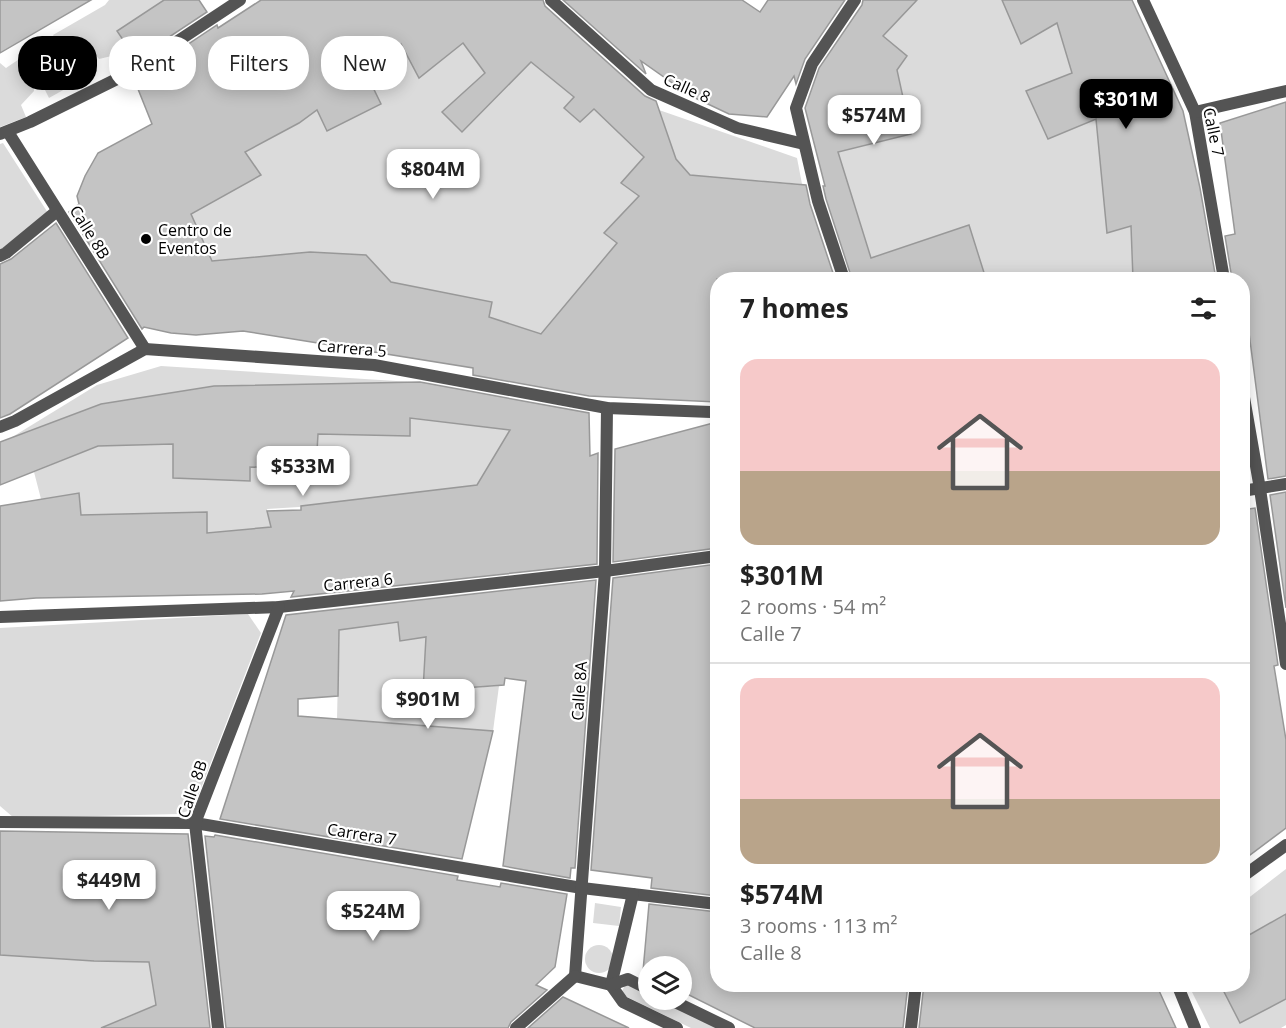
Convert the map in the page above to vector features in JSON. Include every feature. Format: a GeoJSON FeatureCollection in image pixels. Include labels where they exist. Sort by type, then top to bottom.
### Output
{"type":"FeatureCollection","features":[{"type":"Feature","properties":{"kind":"street"},"geometry":{"type":"LineString","coordinates":[[4,133],[131,72],[240,0]]}},
{"type":"Feature","properties":{"kind":"street","name":"Calle 8"},"geometry":{"type":"LineString","coordinates":[[551,0],[651,90],[737,128],[804,144]]}},
{"type":"Feature","properties":{"kind":"street"},"geometry":{"type":"LineString","coordinates":[[842,272],[818,201],[796,108],[812,64],[855,0]]}},
{"type":"Feature","properties":{"kind":"street","name":"Calle 7"},"geometry":{"type":"LineString","coordinates":[[1143,0],[1195,112],[1223,272]]}},
{"type":"Feature","properties":{"kind":"street"},"geometry":{"type":"LineString","coordinates":[[1195,112],[1286,90]]}},
{"type":"Feature","properties":{"kind":"street","name":"Calle 8B"},"geometry":{"type":"LineString","coordinates":[[4,133],[145,349]]}},
{"type":"Feature","properties":{"kind":"street"},"geometry":{"type":"LineString","coordinates":[[0,256],[57,211]]}},
{"type":"Feature","properties":{"kind":"street"},"geometry":{"type":"LineString","coordinates":[[0,427],[15,421],[145,349]]}},
{"type":"Feature","properties":{"kind":"street","name":"Carrera 5"},"geometry":{"type":"LineString","coordinates":[[145,349],[374,365],[607,408],[710,412]]}},
{"type":"Feature","properties":{"kind":"street","name":"Calle 8A"},"geometry":{"type":"LineString","coordinates":[[575,976],[604,571],[607,408]]}},
{"type":"Feature","properties":{"kind":"street"},"geometry":{"type":"LineString","coordinates":[[1250,432],[1286,664]]}},
{"type":"Feature","properties":{"kind":"street"},"geometry":{"type":"LineString","coordinates":[[1250,490],[1286,484]]}},
{"type":"Feature","properties":{"kind":"street","name":"Carrera 6"},"geometry":{"type":"LineString","coordinates":[[0,617],[279,607],[710,557]]}},
{"type":"Feature","properties":{"kind":"street","name":"Calle 8B"},"geometry":{"type":"LineString","coordinates":[[218,1028],[195,823],[279,607]]}},
{"type":"Feature","properties":{"kind":"street","name":"Carrera 7"},"geometry":{"type":"LineString","coordinates":[[0,822],[195,823],[582,888],[710,903]]}},
{"type":"Feature","properties":{"kind":"street"},"geometry":{"type":"LineString","coordinates":[[1250,871],[1286,845]]}},
{"type":"Feature","properties":{"kind":"street"},"geometry":{"type":"LineString","coordinates":[[633,894],[611,985],[622,1002],[677,1028]]}},
{"type":"Feature","properties":{"kind":"street"},"geometry":{"type":"LineString","coordinates":[[516,1028],[575,976],[611,985],[628,979],[638,984]]}},
{"type":"Feature","properties":{"kind":"street"},"geometry":{"type":"LineString","coordinates":[[911,1028],[915,992]]}},
{"type":"Feature","properties":{"kind":"street"},"geometry":{"type":"LineString","coordinates":[[1180,992],[1195,1028]]}},
{"type":"Feature","properties":{"kind":"street"},"geometry":{"type":"LineString","coordinates":[[692,1010],[729,1028]]}},
{"type":"Feature","properties":{"kind":"shaded area"},"geometry":{"type":"Polygon","coordinates":[[[109,0],[164,0],[117,31],[120,36],[109,36],[109,57],[99,59],[97,57],[97,36],[53,35],[105,5],[109,0]]]}},
{"type":"Feature","properties":{"kind":"shaded area"},"geometry":{"type":"Polygon","coordinates":[[[917,0],[1002,0],[1021,44],[1057,23],[1072,73],[1026,91],[1048,139],[1096,119],[1131,226],[1133,272],[984,272],[969,225],[871,258],[838,152],[911,134],[897,70],[907,56],[883,36],[917,0]]]}},
{"type":"Feature","properties":{"kind":"shaded area"},"geometry":{"type":"Polygon","coordinates":[[[463,43],[485,73],[443,112],[461,131],[531,62],[574,97],[564,108],[580,121],[594,109],[644,157],[621,183],[639,196],[604,233],[617,243],[541,334],[489,317],[491,302],[391,282],[366,255],[310,252],[212,261],[191,214],[260,175],[245,152],[294,126],[317,110],[327,130],[381,104],[374,90],[407,90],[407,55],[419,78],[463,43]]]}},
{"type":"Feature","properties":{"kind":"shaded area"},"geometry":{"type":"Polygon","coordinates":[[[18,60],[18,90],[34,91],[21,105],[26,117],[0,127],[0,63],[6,68],[18,60]]]}},
{"type":"Feature","properties":{"kind":"shaded area"},"geometry":{"type":"Polygon","coordinates":[[[45,90],[63,90],[49,98],[45,90]]]}},
{"type":"Feature","properties":{"kind":"shaded area"},"geometry":{"type":"Polygon","coordinates":[[[659,110],[797,158],[802,184],[690,175],[676,159],[659,110]]]}},
{"type":"Feature","properties":{"kind":"shaded area"},"geometry":{"type":"Polygon","coordinates":[[[3,143],[48,213],[0,250],[0,144],[3,143]]]}},
{"type":"Feature","properties":{"kind":"shaded area"},"geometry":{"type":"Polygon","coordinates":[[[161,366],[412,382],[214,386],[101,404],[9,439],[97,385],[161,366]]]}},
{"type":"Feature","properties":{"kind":"shaded area"},"geometry":{"type":"Polygon","coordinates":[[[410,418],[510,430],[477,485],[267,509],[271,527],[207,533],[207,512],[81,515],[79,493],[41,499],[34,472],[98,446],[173,444],[173,478],[250,481],[250,467],[316,469],[318,434],[410,418]]]}},
{"type":"Feature","properties":{"kind":"shaded area"},"geometry":{"type":"Polygon","coordinates":[[[248,614],[261,633],[193,809],[179,814],[14,818],[0,806],[0,628],[248,614]]]}},
{"type":"Feature","properties":{"kind":"shaded area"},"geometry":{"type":"Polygon","coordinates":[[[398,622],[401,641],[426,637],[423,691],[499,686],[493,731],[337,719],[339,630],[398,622]]]}},
{"type":"Feature","properties":{"kind":"shaded area"},"geometry":{"type":"Polygon","coordinates":[[[1286,869],[1286,914],[1250,934],[1250,897],[1286,869]]]}},
{"type":"Feature","properties":{"kind":"shaded area"},"geometry":{"type":"Polygon","coordinates":[[[595,903],[621,907],[619,926],[593,923],[595,903]]]}},
{"type":"Feature","properties":{"kind":"shaded area"},"geometry":{"type":"Polygon","coordinates":[[[599,945],[609,949],[613,959],[609,969],[599,973],[589,969],[585,959],[589,949],[599,945]]]}},
{"type":"Feature","properties":{"kind":"shaded area"},"geometry":{"type":"Polygon","coordinates":[[[0,955],[149,962],[156,1005],[123,1018],[125,1028],[0,1028],[0,955]]]}},
{"type":"Feature","properties":{"kind":"shaded area"},"geometry":{"type":"Polygon","coordinates":[[[626,982],[638,989],[638,1002],[621,994],[626,982]]]}},
{"type":"Feature","properties":{"kind":"shaded area"},"geometry":{"type":"Polygon","coordinates":[[[1192,992],[1224,992],[1240,1023],[1286,999],[1286,1025],[1281,1028],[1210,1028],[1192,992]]]}},
{"type":"Feature","properties":{"kind":"shaded area"},"geometry":{"type":"Polygon","coordinates":[[[654,1010],[681,1010],[717,1028],[691,1028],[654,1010]]]}},
{"type":"Feature","properties":{"kind":"building"},"geometry":{"type":"Polygon","coordinates":[[[0,0],[91,0],[29,36],[18,36],[18,43],[0,53],[0,0]]]}},
{"type":"Feature","properties":{"kind":"building"},"geometry":{"type":"Polygon","coordinates":[[[164,0],[199,0],[207,12],[171,36],[120,36],[117,31],[164,0]]]}},
{"type":"Feature","properties":{"kind":"building"},"geometry":{"type":"Polygon","coordinates":[[[261,0],[543,0],[545,6],[645,96],[656,101],[676,159],[690,175],[806,185],[833,272],[710,272],[710,402],[589,396],[473,375],[473,368],[243,331],[196,335],[171,333],[144,327],[142,329],[69,212],[79,204],[77,196],[98,153],[152,124],[138,90],[196,90],[196,39],[217,25],[218,28],[261,0]],[[321,36],[321,90],[374,90],[381,104],[327,131],[317,110],[299,123],[245,152],[261,175],[191,214],[212,261],[310,252],[366,255],[391,282],[492,302],[489,317],[541,334],[617,243],[604,233],[639,196],[621,183],[644,157],[594,109],[580,122],[564,108],[574,97],[531,62],[462,132],[442,112],[485,73],[463,43],[419,78],[407,55],[407,36],[321,36]]]}},
{"type":"Feature","properties":{"kind":"building"},"geometry":{"type":"Polygon","coordinates":[[[563,0],[742,0],[760,12],[768,0],[845,0],[805,59],[796,84],[794,76],[767,117],[729,114],[691,96],[641,61],[646,74],[563,0]]]}},
{"type":"Feature","properties":{"kind":"building"},"geometry":{"type":"Polygon","coordinates":[[[863,0],[917,0],[883,36],[907,56],[897,70],[911,134],[838,152],[871,258],[969,225],[984,272],[850,272],[826,199],[823,186],[825,186],[805,108],[819,68],[862,5],[863,0]]]}},
{"type":"Feature","properties":{"kind":"building"},"geometry":{"type":"Polygon","coordinates":[[[1002,0],[1132,0],[1183,111],[1215,272],[1133,272],[1131,226],[1107,233],[1096,119],[1048,139],[1026,91],[1072,73],[1057,23],[1021,44],[1002,0]]]}},
{"type":"Feature","properties":{"kind":"building"},"geometry":{"type":"Polygon","coordinates":[[[1286,102],[1286,476],[1268,479],[1250,341],[1250,272],[1231,272],[1225,236],[1235,234],[1220,123],[1286,102]]]}},
{"type":"Feature","properties":{"kind":"building"},"geometry":{"type":"Polygon","coordinates":[[[56,223],[128,338],[10,414],[0,418],[0,264],[11,259],[56,223]]]}},
{"type":"Feature","properties":{"kind":"building"},"geometry":{"type":"Polygon","coordinates":[[[420,382],[589,413],[590,456],[598,453],[597,564],[291,597],[294,591],[262,594],[36,598],[0,601],[0,506],[79,493],[81,515],[207,512],[207,533],[271,527],[267,511],[301,510],[301,506],[477,485],[510,430],[410,418],[410,436],[318,434],[316,469],[250,467],[250,481],[173,478],[173,444],[98,446],[0,485],[0,442],[101,404],[214,386],[420,382]]]}},
{"type":"Feature","properties":{"kind":"building"},"geometry":{"type":"Polygon","coordinates":[[[710,424],[710,549],[613,562],[615,449],[710,424]]]}},
{"type":"Feature","properties":{"kind":"building"},"geometry":{"type":"Polygon","coordinates":[[[1286,492],[1286,608],[1270,495],[1286,492]]]}},
{"type":"Feature","properties":{"kind":"building"},"geometry":{"type":"Polygon","coordinates":[[[1255,508],[1278,665],[1274,666],[1286,740],[1286,828],[1250,855],[1250,509],[1255,508]]]}},
{"type":"Feature","properties":{"kind":"building"},"geometry":{"type":"Polygon","coordinates":[[[710,565],[710,895],[651,888],[652,878],[591,870],[613,578],[710,565]]]}},
{"type":"Feature","properties":{"kind":"building"},"geometry":{"type":"Polygon","coordinates":[[[596,580],[575,868],[571,868],[570,878],[503,866],[526,681],[505,678],[504,685],[423,691],[426,637],[400,641],[398,622],[339,630],[338,696],[298,699],[298,716],[493,731],[462,859],[220,819],[286,615],[596,580]]]}},
{"type":"Feature","properties":{"kind":"building"},"geometry":{"type":"Polygon","coordinates":[[[0,831],[188,834],[210,1028],[101,1028],[156,1005],[149,962],[0,955],[0,831]]]}},
{"type":"Feature","properties":{"kind":"building"},"geometry":{"type":"Polygon","coordinates":[[[215,835],[458,876],[457,880],[500,887],[501,883],[567,894],[555,967],[536,985],[547,990],[511,1022],[508,1028],[226,1028],[205,836],[214,837],[215,835]]]}},
{"type":"Feature","properties":{"kind":"building"},"geometry":{"type":"Polygon","coordinates":[[[649,904],[710,911],[710,992],[907,992],[903,1028],[755,1028],[692,996],[692,956],[644,956],[649,904]]]}},
{"type":"Feature","properties":{"kind":"building"},"geometry":{"type":"Polygon","coordinates":[[[1286,914],[1286,999],[1240,1023],[1224,992],[1250,992],[1250,934],[1286,914]]]}},
{"type":"Feature","properties":{"kind":"building"},"geometry":{"type":"Polygon","coordinates":[[[923,992],[1160,992],[1176,1028],[919,1028],[923,992]]]}},
{"type":"Feature","properties":{"kind":"building"},"geometry":{"type":"Polygon","coordinates":[[[563,997],[629,1028],[528,1028],[563,997]]]}},
{"type":"Feature","properties":{"kind":"place","name":"Centro de Eventos"},"geometry":{"type":"Point","coordinates":[146,239]}}]}
